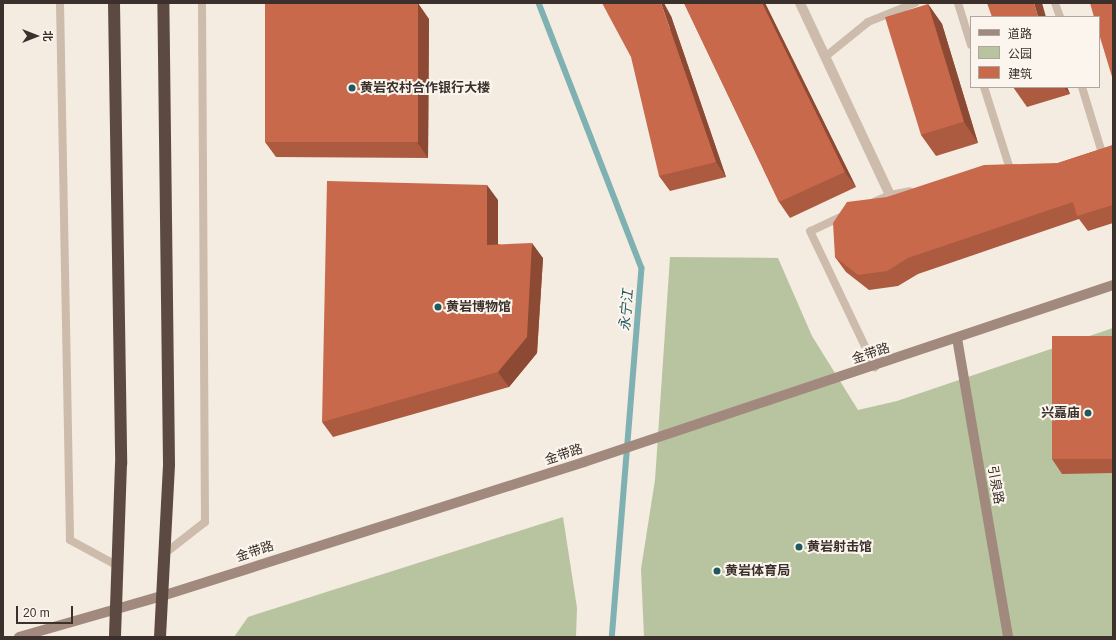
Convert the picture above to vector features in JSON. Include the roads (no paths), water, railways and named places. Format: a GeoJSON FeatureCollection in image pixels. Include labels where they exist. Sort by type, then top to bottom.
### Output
{"type":"FeatureCollection","features":[{"type":"Feature","properties":{"kind":"highway"},"geometry":{"type":"LineString","coordinates":[[114,3],[121,464],[115,637]]}},
{"type":"Feature","properties":{"kind":"highway"},"geometry":{"type":"LineString","coordinates":[[160,637],[169,456],[164,3]]}},
{"type":"Feature","properties":{"kind":"main road","name":"金带路"},"geometry":{"type":"LineString","coordinates":[[19,637],[162,596],[584,462],[1113,285]]}},
{"type":"Feature","properties":{"kind":"main road","name":"引泉路"},"geometry":{"type":"LineString","coordinates":[[957,338],[1008,637]]}},
{"type":"Feature","properties":{"kind":"street"},"geometry":{"type":"LineString","coordinates":[[800,3],[890,195]]}},
{"type":"Feature","properties":{"kind":"lane"},"geometry":{"type":"LineString","coordinates":[[60,3],[70,540],[118,566]]}},
{"type":"Feature","properties":{"kind":"lane"},"geometry":{"type":"LineString","coordinates":[[164,554],[205,522],[202,3]]}},
{"type":"Feature","properties":{"kind":"lane"},"geometry":{"type":"LineString","coordinates":[[825,57],[868,22],[915,3]]}},
{"type":"Feature","properties":{"kind":"lane"},"geometry":{"type":"LineString","coordinates":[[958,3],[970,42]]}},
{"type":"Feature","properties":{"kind":"lane"},"geometry":{"type":"LineString","coordinates":[[1055,3],[1060,16]]}},
{"type":"Feature","properties":{"kind":"lane"},"geometry":{"type":"LineString","coordinates":[[984,88],[1012,172]]}},
{"type":"Feature","properties":{"kind":"lane"},"geometry":{"type":"LineString","coordinates":[[1082,88],[1103,156],[1088,158]]}},
{"type":"Feature","properties":{"kind":"lane"},"geometry":{"type":"LineString","coordinates":[[874,366],[810,231],[890,195],[922,189]]}},
{"type":"Feature","properties":{"kind":"waterway","name":"永宁江"},"geometry":{"type":"LineString","coordinates":[[539,3],[642,268],[612,637]]}},
{"type":"Feature","properties":{"kind":"place","name":"黄岩农村合作银行大楼"},"geometry":{"type":"Point","coordinates":[352,88]}},
{"type":"Feature","properties":{"kind":"place","name":"黄岩博物馆"},"geometry":{"type":"Point","coordinates":[438,307]}},
{"type":"Feature","properties":{"kind":"place","name":"兴嘉庙"},"geometry":{"type":"Point","coordinates":[1088,413]}},
{"type":"Feature","properties":{"kind":"place","name":"黄岩射击馆"},"geometry":{"type":"Point","coordinates":[799,547]}},
{"type":"Feature","properties":{"kind":"place","name":"黄岩体育局"},"geometry":{"type":"Point","coordinates":[717,571]}}]}
